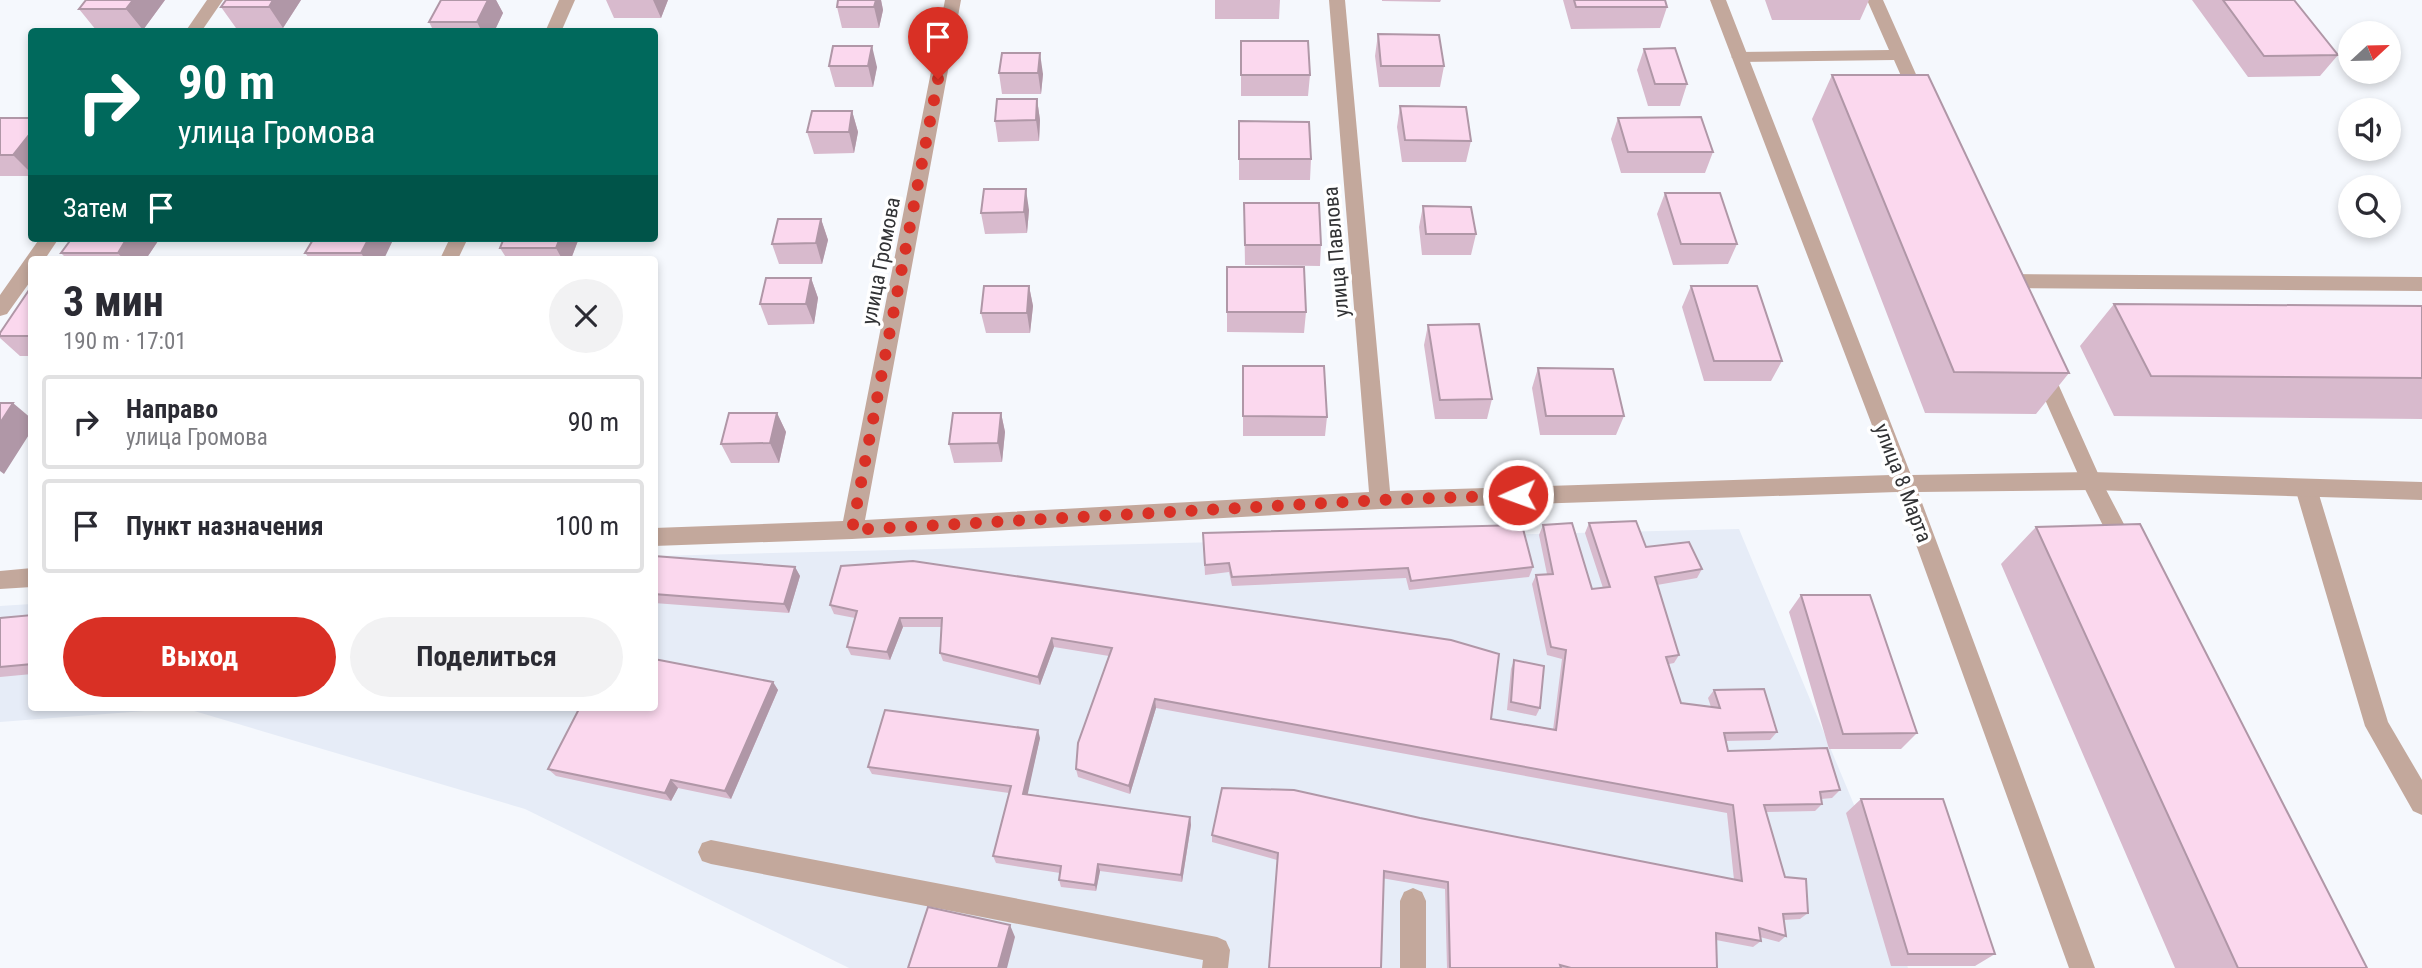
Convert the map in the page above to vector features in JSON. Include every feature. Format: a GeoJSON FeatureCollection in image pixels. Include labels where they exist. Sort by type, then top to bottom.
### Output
{"type":"FeatureCollection","features":[{"type":"Feature","properties":{"kind":"street"},"geometry":{"type":"LineString","coordinates":[[196,28],[215,0]]}},
{"type":"Feature","properties":{"kind":"street"},"geometry":{"type":"LineString","coordinates":[[555,28],[567,0]]}},
{"type":"Feature","properties":{"kind":"street","name":"улица Громова"},"geometry":{"type":"LineString","coordinates":[[852,530],[953,0]]}},
{"type":"Feature","properties":{"kind":"street","name":"улица Павлова"},"geometry":{"type":"LineString","coordinates":[[1337,0],[1380,500]]}},
{"type":"Feature","properties":{"kind":"street","name":"улица 8 Марта"},"geometry":{"type":"LineString","coordinates":[[1718,0],[1904,483],[2082,968]]}},
{"type":"Feature","properties":{"kind":"street"},"geometry":{"type":"LineString","coordinates":[[1875,0],[1928,118]]}},
{"type":"Feature","properties":{"kind":"street"},"geometry":{"type":"LineString","coordinates":[[1739,57],[1899,55]]}},
{"type":"Feature","properties":{"kind":"street"},"geometry":{"type":"LineString","coordinates":[[0,309],[28,270]]}},
{"type":"Feature","properties":{"kind":"street"},"geometry":{"type":"LineString","coordinates":[[2014,306],[2000,275],[2422,284]]}},
{"type":"Feature","properties":{"kind":"street"},"geometry":{"type":"LineString","coordinates":[[2036,355],[2091,481],[2136,568]]}},
{"type":"Feature","properties":{"kind":"street"},"geometry":{"type":"LineString","coordinates":[[658,537],[852,530],[1380,500],[1904,483],[2091,481],[2422,491]]}},
{"type":"Feature","properties":{"kind":"street"},"geometry":{"type":"LineString","coordinates":[[2306,488],[2377,726],[2422,803]]}},
{"type":"Feature","properties":{"kind":"street"},"geometry":{"type":"LineString","coordinates":[[0,580],[28,577]]}},
{"type":"Feature","properties":{"kind":"street"},"geometry":{"type":"LineString","coordinates":[[711,852],[1217,950],[1215,968]]}},
{"type":"Feature","properties":{"kind":"street"},"geometry":{"type":"LineString","coordinates":[[1413,901],[1413,968]]}},
{"type":"Feature","properties":{"kind":"shaded area"},"geometry":{"type":"Polygon","coordinates":[[[1739,529],[1867,836],[1908,968],[849,968],[525,809],[194,711],[658,711],[658,556],[1739,529]]]}},
{"type":"Feature","properties":{"kind":"shaded area"},"geometry":{"type":"Polygon","coordinates":[[[28,604],[28,711],[145,711],[0,722],[0,606],[28,604]]]}},
{"type":"Feature","properties":{"kind":"building"},"geometry":{"type":"Polygon","coordinates":[[[86,0],[133,0],[126,9],[79,9],[86,0]]]}},
{"type":"Feature","properties":{"kind":"building"},"geometry":{"type":"Polygon","coordinates":[[[226,0],[273,0],[269,7],[221,7],[226,0]]]}},
{"type":"Feature","properties":{"kind":"building"},"geometry":{"type":"Polygon","coordinates":[[[441,0],[488,0],[477,22],[429,22],[441,0]]]}},
{"type":"Feature","properties":{"kind":"building"},"geometry":{"type":"Polygon","coordinates":[[[838,0],[876,0],[874,7],[837,7],[838,0]]]}},
{"type":"Feature","properties":{"kind":"building"},"geometry":{"type":"Polygon","coordinates":[[[1574,0],[1665,0],[1667,7],[1576,7],[1574,0]]]}},
{"type":"Feature","properties":{"kind":"building"},"geometry":{"type":"Polygon","coordinates":[[[2223,0],[2294,0],[2338,55],[2264,56],[2223,0]]]}},
{"type":"Feature","properties":{"kind":"building"},"geometry":{"type":"Polygon","coordinates":[[[1378,34],[1439,35],[1444,66],[1381,66],[1378,34]]]}},
{"type":"Feature","properties":{"kind":"building"},"geometry":{"type":"Polygon","coordinates":[[[1241,41],[1308,41],[1310,75],[1241,75],[1241,41]]]}},
{"type":"Feature","properties":{"kind":"building"},"geometry":{"type":"Polygon","coordinates":[[[833,46],[872,46],[868,66],[829,66],[833,46]]]}},
{"type":"Feature","properties":{"kind":"building"},"geometry":{"type":"Polygon","coordinates":[[[1675,48],[1687,84],[1655,84],[1644,49],[1675,48]]]}},
{"type":"Feature","properties":{"kind":"building"},"geometry":{"type":"Polygon","coordinates":[[[1002,53],[1040,53],[1038,73],[999,73],[1002,53]]]}},
{"type":"Feature","properties":{"kind":"building"},"geometry":{"type":"Polygon","coordinates":[[[1832,75],[1928,75],[2069,373],[1954,372],[1832,75]]]}},
{"type":"Feature","properties":{"kind":"building"},"geometry":{"type":"Polygon","coordinates":[[[997,99],[1037,99],[1036,120],[995,121],[997,99]]]}},
{"type":"Feature","properties":{"kind":"building"},"geometry":{"type":"Polygon","coordinates":[[[1400,106],[1466,107],[1471,141],[1405,140],[1400,106]]]}},
{"type":"Feature","properties":{"kind":"building"},"geometry":{"type":"Polygon","coordinates":[[[812,111],[852,111],[849,132],[807,132],[812,111]]]}},
{"type":"Feature","properties":{"kind":"building"},"geometry":{"type":"Polygon","coordinates":[[[1701,117],[1713,152],[1628,152],[1618,118],[1701,117]]]}},
{"type":"Feature","properties":{"kind":"building"},"geometry":{"type":"Polygon","coordinates":[[[0,118],[28,118],[28,136],[13,155],[0,155],[0,118]]]}},
{"type":"Feature","properties":{"kind":"building"},"geometry":{"type":"Polygon","coordinates":[[[1239,121],[1309,122],[1311,159],[1239,159],[1239,121]]]}},
{"type":"Feature","properties":{"kind":"building"},"geometry":{"type":"Polygon","coordinates":[[[984,189],[1026,189],[1024,212],[981,213],[984,189]]]}},
{"type":"Feature","properties":{"kind":"building"},"geometry":{"type":"Polygon","coordinates":[[[1665,193],[1720,193],[1737,244],[1681,244],[1665,193]]]}},
{"type":"Feature","properties":{"kind":"building"},"geometry":{"type":"Polygon","coordinates":[[[1244,203],[1319,203],[1321,245],[1245,245],[1244,203]]]}},
{"type":"Feature","properties":{"kind":"building"},"geometry":{"type":"Polygon","coordinates":[[[1423,206],[1471,207],[1476,234],[1426,234],[1423,206]]]}},
{"type":"Feature","properties":{"kind":"building"},"geometry":{"type":"Polygon","coordinates":[[[778,219],[821,219],[816,243],[772,244],[778,219]]]}},
{"type":"Feature","properties":{"kind":"building"},"geometry":{"type":"Polygon","coordinates":[[[69,242],[125,242],[118,253],[61,253],[69,242]]]}},
{"type":"Feature","properties":{"kind":"building"},"geometry":{"type":"Polygon","coordinates":[[[312,242],[367,242],[361,253],[305,253],[312,242]]]}},
{"type":"Feature","properties":{"kind":"building"},"geometry":{"type":"Polygon","coordinates":[[[502,242],[558,242],[556,248],[500,248],[502,242]]]}},
{"type":"Feature","properties":{"kind":"building"},"geometry":{"type":"Polygon","coordinates":[[[1227,267],[1304,267],[1306,312],[1227,312],[1227,267]]]}},
{"type":"Feature","properties":{"kind":"building"},"geometry":{"type":"Polygon","coordinates":[[[766,278],[811,278],[806,304],[760,304],[766,278]]]}},
{"type":"Feature","properties":{"kind":"building"},"geometry":{"type":"Polygon","coordinates":[[[984,286],[1029,286],[1027,313],[981,313],[984,286]]]}},
{"type":"Feature","properties":{"kind":"building"},"geometry":{"type":"Polygon","coordinates":[[[1691,286],[1757,286],[1782,361],[1714,361],[1691,286]]]}},
{"type":"Feature","properties":{"kind":"building"},"geometry":{"type":"Polygon","coordinates":[[[28,291],[28,336],[0,336],[28,291]]]}},
{"type":"Feature","properties":{"kind":"building"},"geometry":{"type":"Polygon","coordinates":[[[2114,304],[2422,306],[2422,378],[2151,376],[2114,304]]]}},
{"type":"Feature","properties":{"kind":"building"},"geometry":{"type":"Polygon","coordinates":[[[1479,324],[1492,399],[1440,400],[1428,325],[1479,324]]]}},
{"type":"Feature","properties":{"kind":"building"},"geometry":{"type":"Polygon","coordinates":[[[1243,366],[1324,366],[1327,417],[1243,416],[1243,366]]]}},
{"type":"Feature","properties":{"kind":"building"},"geometry":{"type":"Polygon","coordinates":[[[1538,368],[1613,369],[1624,416],[1546,416],[1538,368]]]}},
{"type":"Feature","properties":{"kind":"building"},"geometry":{"type":"Polygon","coordinates":[[[0,403],[13,403],[0,423],[0,403]]]}},
{"type":"Feature","properties":{"kind":"building"},"geometry":{"type":"Polygon","coordinates":[[[729,413],[777,413],[770,443],[721,444],[729,413]]]}},
{"type":"Feature","properties":{"kind":"building"},"geometry":{"type":"Polygon","coordinates":[[[953,413],[1001,413],[998,443],[949,444],[953,413]]]}},
{"type":"Feature","properties":{"kind":"building"},"geometry":{"type":"Polygon","coordinates":[[[1636,521],[1646,547],[1689,542],[1702,569],[1655,577],[1679,655],[1666,657],[1681,703],[1720,708],[1714,690],[1764,689],[1777,732],[1724,733],[1728,751],[1827,748],[1840,790],[1820,792],[1822,804],[1764,805],[1785,877],[1806,879],[1808,913],[1783,914],[1786,936],[1759,928],[1761,941],[1716,933],[1717,968],[1571,968],[1560,965],[1561,968],[1450,968],[1448,882],[1384,871],[1381,968],[1269,968],[1278,853],[1212,835],[1222,788],[1294,790],[1420,818],[1742,881],[1733,805],[1155,699],[1129,786],[1076,769],[1078,743],[1112,648],[1052,638],[1038,677],[940,653],[942,618],[900,618],[887,652],[847,647],[857,611],[830,605],[841,566],[913,561],[1451,640],[1499,654],[1491,719],[1556,730],[1566,650],[1551,647],[1536,575],[1553,574],[1543,525],[1572,523],[1592,589],[1610,587],[1589,523],[1636,521]]]}},
{"type":"Feature","properties":{"kind":"building"},"geometry":{"type":"Polygon","coordinates":[[[2140,524],[2367,968],[2238,968],[2036,527],[2140,524]]]}},
{"type":"Feature","properties":{"kind":"building"},"geometry":{"type":"Polygon","coordinates":[[[1522,525],[1533,567],[1411,581],[1408,568],[1232,577],[1229,563],[1205,565],[1203,533],[1522,525]]]}},
{"type":"Feature","properties":{"kind":"building"},"geometry":{"type":"Polygon","coordinates":[[[658,556],[795,567],[784,604],[658,594],[658,556]]]}},
{"type":"Feature","properties":{"kind":"building"},"geometry":{"type":"Polygon","coordinates":[[[1801,595],[1870,595],[1917,733],[1843,734],[1801,595]]]}},
{"type":"Feature","properties":{"kind":"building"},"geometry":{"type":"Polygon","coordinates":[[[28,615],[28,664],[0,667],[0,618],[28,615]]]}},
{"type":"Feature","properties":{"kind":"building"},"geometry":{"type":"Polygon","coordinates":[[[658,660],[773,682],[725,791],[671,780],[665,793],[548,769],[578,711],[658,711],[658,660]]]}},
{"type":"Feature","properties":{"kind":"building"},"geometry":{"type":"Polygon","coordinates":[[[1514,660],[1544,666],[1540,708],[1511,702],[1514,660]]]}},
{"type":"Feature","properties":{"kind":"building"},"geometry":{"type":"Polygon","coordinates":[[[885,710],[1038,730],[1023,794],[1190,817],[1181,875],[1098,864],[1095,885],[1059,880],[1061,866],[993,856],[1011,786],[868,767],[885,710]]]}},
{"type":"Feature","properties":{"kind":"building"},"geometry":{"type":"Polygon","coordinates":[[[1861,799],[1943,799],[1995,954],[1908,954],[1861,799]]]}},
{"type":"Feature","properties":{"kind":"building"},"geometry":{"type":"Polygon","coordinates":[[[928,907],[1010,925],[998,968],[908,968],[928,907]]]}},
{"type":"Feature","properties":{"kind":"route"},"geometry":{"type":"LineString","coordinates":[[938,79],[852,530],[1380,500],[1518,495]]}}]}
